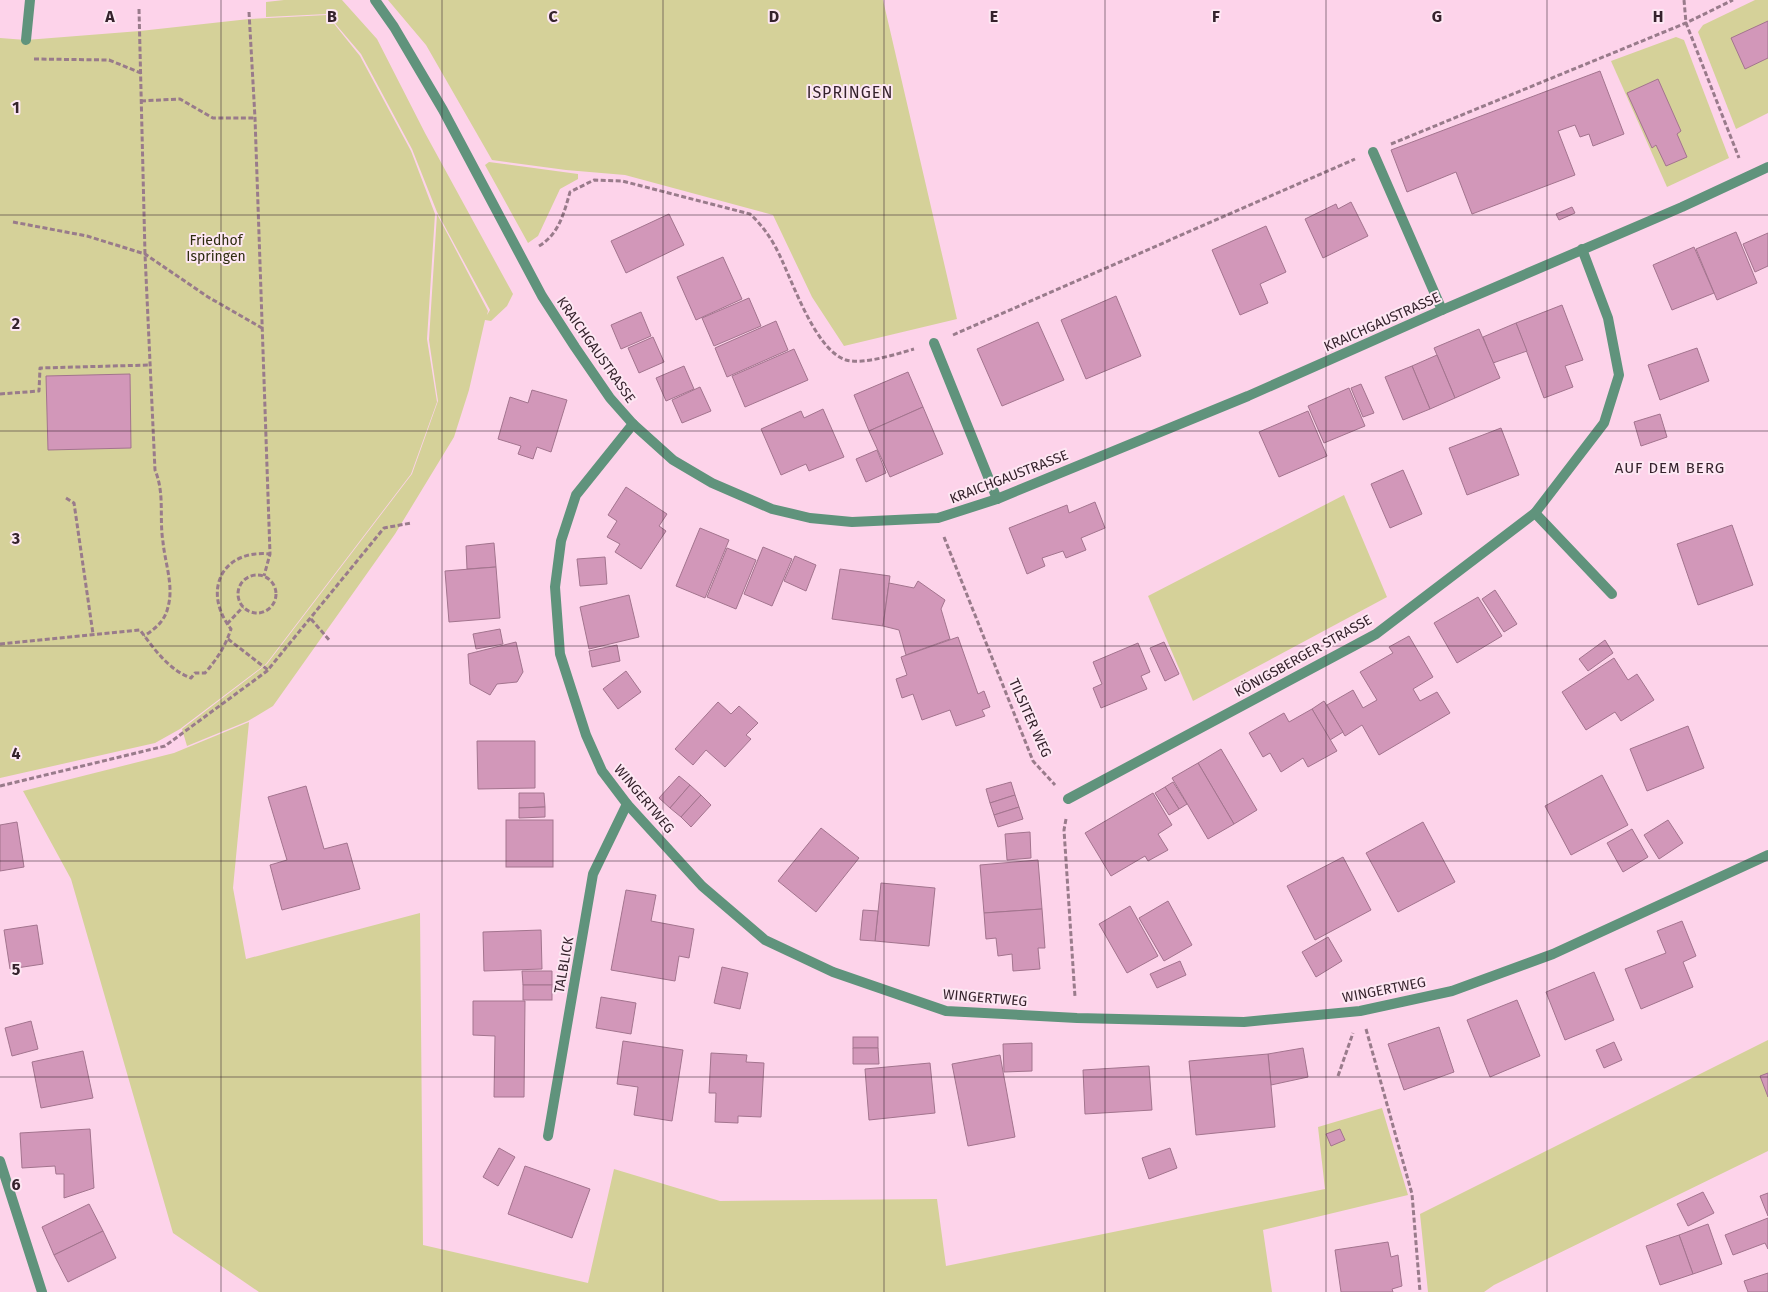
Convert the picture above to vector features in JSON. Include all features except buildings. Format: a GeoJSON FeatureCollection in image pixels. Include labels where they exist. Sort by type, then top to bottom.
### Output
{"type":"FeatureCollection","features":[{"type":"Feature","properties":{"kind":"street"},"geometry":{"type":"LineString","coordinates":[[26,40],[30,0]]}},
{"type":"Feature","properties":{"kind":"street","name":"KRAICHGAUSTRASSE"},"geometry":{"type":"LineString","coordinates":[[375,0],[394,27],[443,110],[522,255],[542,296],[610,398],[634,424],[673,460],[712,483],[772,509],[810,518],[852,522],[938,518],[997,499],[1248,396],[1682,207],[1768,167]]}},
{"type":"Feature","properties":{"kind":"street"},"geometry":{"type":"LineString","coordinates":[[1373,152],[1442,310]]}},
{"type":"Feature","properties":{"kind":"street","name":"KÖNIGSBERGER STRASSE"},"geometry":{"type":"LineString","coordinates":[[1068,799],[1376,634],[1534,513],[1604,424],[1619,375],[1608,318],[1582,249]]}},
{"type":"Feature","properties":{"kind":"street"},"geometry":{"type":"LineString","coordinates":[[934,343],[997,499]]}},
{"type":"Feature","properties":{"kind":"street","name":"WINGERTWEG"},"geometry":{"type":"LineString","coordinates":[[634,424],[576,495],[560,541],[556,587],[560,654],[586,735],[602,770],[627,804],[702,886],[765,940],[833,972],[946,1011],[1077,1018],[1244,1022],[1360,1011],[1452,991],[1553,954],[1768,854]]}},
{"type":"Feature","properties":{"kind":"street"},"geometry":{"type":"LineString","coordinates":[[1534,513],[1612,594]]}},
{"type":"Feature","properties":{"kind":"street","name":"TALBLICK"},"geometry":{"type":"LineString","coordinates":[[548,1136],[593,874],[627,804]]}},
{"type":"Feature","properties":{"kind":"street"},"geometry":{"type":"LineString","coordinates":[[0,1161],[42,1292]]}},
{"type":"Feature","properties":{"kind":"path"},"geometry":{"type":"LineString","coordinates":[[1684,0],[1686,23],[1747,177]]}},
{"type":"Feature","properties":{"kind":"path"},"geometry":{"type":"LineString","coordinates":[[522,255],[544,242],[560,223],[570,192],[594,180],[622,180],[750,214],[761,224],[776,248],[805,313],[826,346],[845,360],[859,362],[934,343],[1373,152],[1686,23],[1733,0]]}},
{"type":"Feature","properties":{"kind":"path"},"geometry":{"type":"LineString","coordinates":[[139,9],[144,254],[155,470],[160,482],[163,508],[162,540],[170,584],[169,606],[165,616],[159,625],[144,636]]}},
{"type":"Feature","properties":{"kind":"path"},"geometry":{"type":"LineString","coordinates":[[249,12],[270,554],[264,576]]}},
{"type":"Feature","properties":{"kind":"path"},"geometry":{"type":"LineString","coordinates":[[25,59],[109,60],[140,73]]}},
{"type":"Feature","properties":{"kind":"path"},"geometry":{"type":"LineString","coordinates":[[142,101],[180,99],[213,118],[254,118]]}},
{"type":"Feature","properties":{"kind":"path"},"geometry":{"type":"LineString","coordinates":[[13,222],[87,236],[144,254],[208,297],[262,328]]}},
{"type":"Feature","properties":{"kind":"path"},"geometry":{"type":"LineString","coordinates":[[0,394],[39,391],[40,368],[150,365]]}},
{"type":"Feature","properties":{"kind":"path"},"geometry":{"type":"LineString","coordinates":[[66,498],[74,503],[93,634]]}},
{"type":"Feature","properties":{"kind":"path","name":"TILSITER WEG"},"geometry":{"type":"LineString","coordinates":[[938,518],[950,555],[1033,761],[1068,799]]}},
{"type":"Feature","properties":{"kind":"path"},"geometry":{"type":"LineString","coordinates":[[0,786],[165,746],[268,670],[384,528],[411,523]]}},
{"type":"Feature","properties":{"kind":"path"},"geometry":{"type":"LineString","coordinates":[[0,644],[140,630],[169,666],[191,678],[195,673],[205,673],[221,654],[231,630],[218,606],[217,594],[219,581],[226,568],[236,559],[250,554],[270,554]]}},
{"type":"Feature","properties":{"kind":"path"},"geometry":{"type":"LineString","coordinates":[[256,575],[264,576],[271,581],[276,597],[270,607],[260,612],[243,607],[238,595],[241,584],[250,576],[256,575]]}},
{"type":"Feature","properties":{"kind":"path"},"geometry":{"type":"LineString","coordinates":[[227,624],[243,607]]}},
{"type":"Feature","properties":{"kind":"path"},"geometry":{"type":"LineString","coordinates":[[311,619],[330,641]]}},
{"type":"Feature","properties":{"kind":"path"},"geometry":{"type":"LineString","coordinates":[[228,638],[268,670]]}},
{"type":"Feature","properties":{"kind":"path"},"geometry":{"type":"LineString","coordinates":[[1068,799],[1064,830],[1077,1018]]}},
{"type":"Feature","properties":{"kind":"path"},"geometry":{"type":"LineString","coordinates":[[1338,1076],[1360,1011]]}},
{"type":"Feature","properties":{"kind":"path"},"geometry":{"type":"LineString","coordinates":[[1369,1039],[1412,1194],[1420,1292]]}},
{"type":"Feature","properties":{"kind":"green space"},"geometry":{"type":"Polygon","coordinates":[[[284,0],[342,0],[377,39],[425,133],[513,294],[507,306],[491,321],[485,320],[469,390],[454,437],[395,534],[273,706],[248,721],[187,746],[182,729],[267,664],[412,474],[438,401],[429,340],[437,214],[488,311],[487,315],[490,310],[437,212],[412,149],[361,54],[327,14],[266,17],[266,2],[284,0]]]}},
{"type":"Feature","properties":{"kind":"green space"},"geometry":{"type":"Polygon","coordinates":[[[388,0],[883,0],[957,319],[844,346],[812,297],[773,215],[625,175],[566,170],[492,160],[426,45],[388,0]]]}},
{"type":"Feature","properties":{"kind":"green space"},"geometry":{"type":"Polygon","coordinates":[[[1755,0],[1768,0],[1768,113],[1736,129],[1698,32],[1703,25],[1755,0]]]}},
{"type":"Feature","properties":{"kind":"green space","name":"Friedhof Ispringen"},"geometry":{"type":"Polygon","coordinates":[[[327,15],[360,56],[411,151],[435,214],[427,339],[437,402],[411,474],[266,664],[180,729],[155,743],[0,778],[0,38],[26,40],[140,31],[249,19],[327,15]]]}},
{"type":"Feature","properties":{"kind":"green space"},"geometry":{"type":"Polygon","coordinates":[[[1676,37],[1684,40],[1729,158],[1667,187],[1611,61],[1676,37]]]}},
{"type":"Feature","properties":{"kind":"green space"},"geometry":{"type":"Polygon","coordinates":[[[489,162],[578,174],[578,179],[560,189],[538,236],[528,243],[485,165],[489,162]]]}},
{"type":"Feature","properties":{"kind":"green space"},"geometry":{"type":"Polygon","coordinates":[[[1344,495],[1387,597],[1193,701],[1148,596],[1344,495]]]}},
{"type":"Feature","properties":{"kind":"green space"},"geometry":{"type":"Polygon","coordinates":[[[249,722],[233,888],[246,959],[420,913],[423,1245],[588,1283],[614,1169],[720,1201],[937,1199],[946,1266],[1325,1189],[1318,1127],[1382,1108],[1408,1195],[1263,1230],[1272,1292],[259,1292],[173,1233],[71,879],[23,791],[174,753],[249,722]]]}},
{"type":"Feature","properties":{"kind":"green space"},"geometry":{"type":"Polygon","coordinates":[[[1768,1040],[1768,1151],[1494,1285],[1484,1292],[1428,1292],[1420,1214],[1768,1040]]]}},
{"type":"Feature","properties":{"kind":"district","name":"ISPRINGEN"},"geometry":{"type":"Point","coordinates":[850,92]}},
{"type":"Feature","properties":{"kind":"district","name":"AUF DEM BERG"},"geometry":{"type":"Point","coordinates":[1670,468]}}]}
